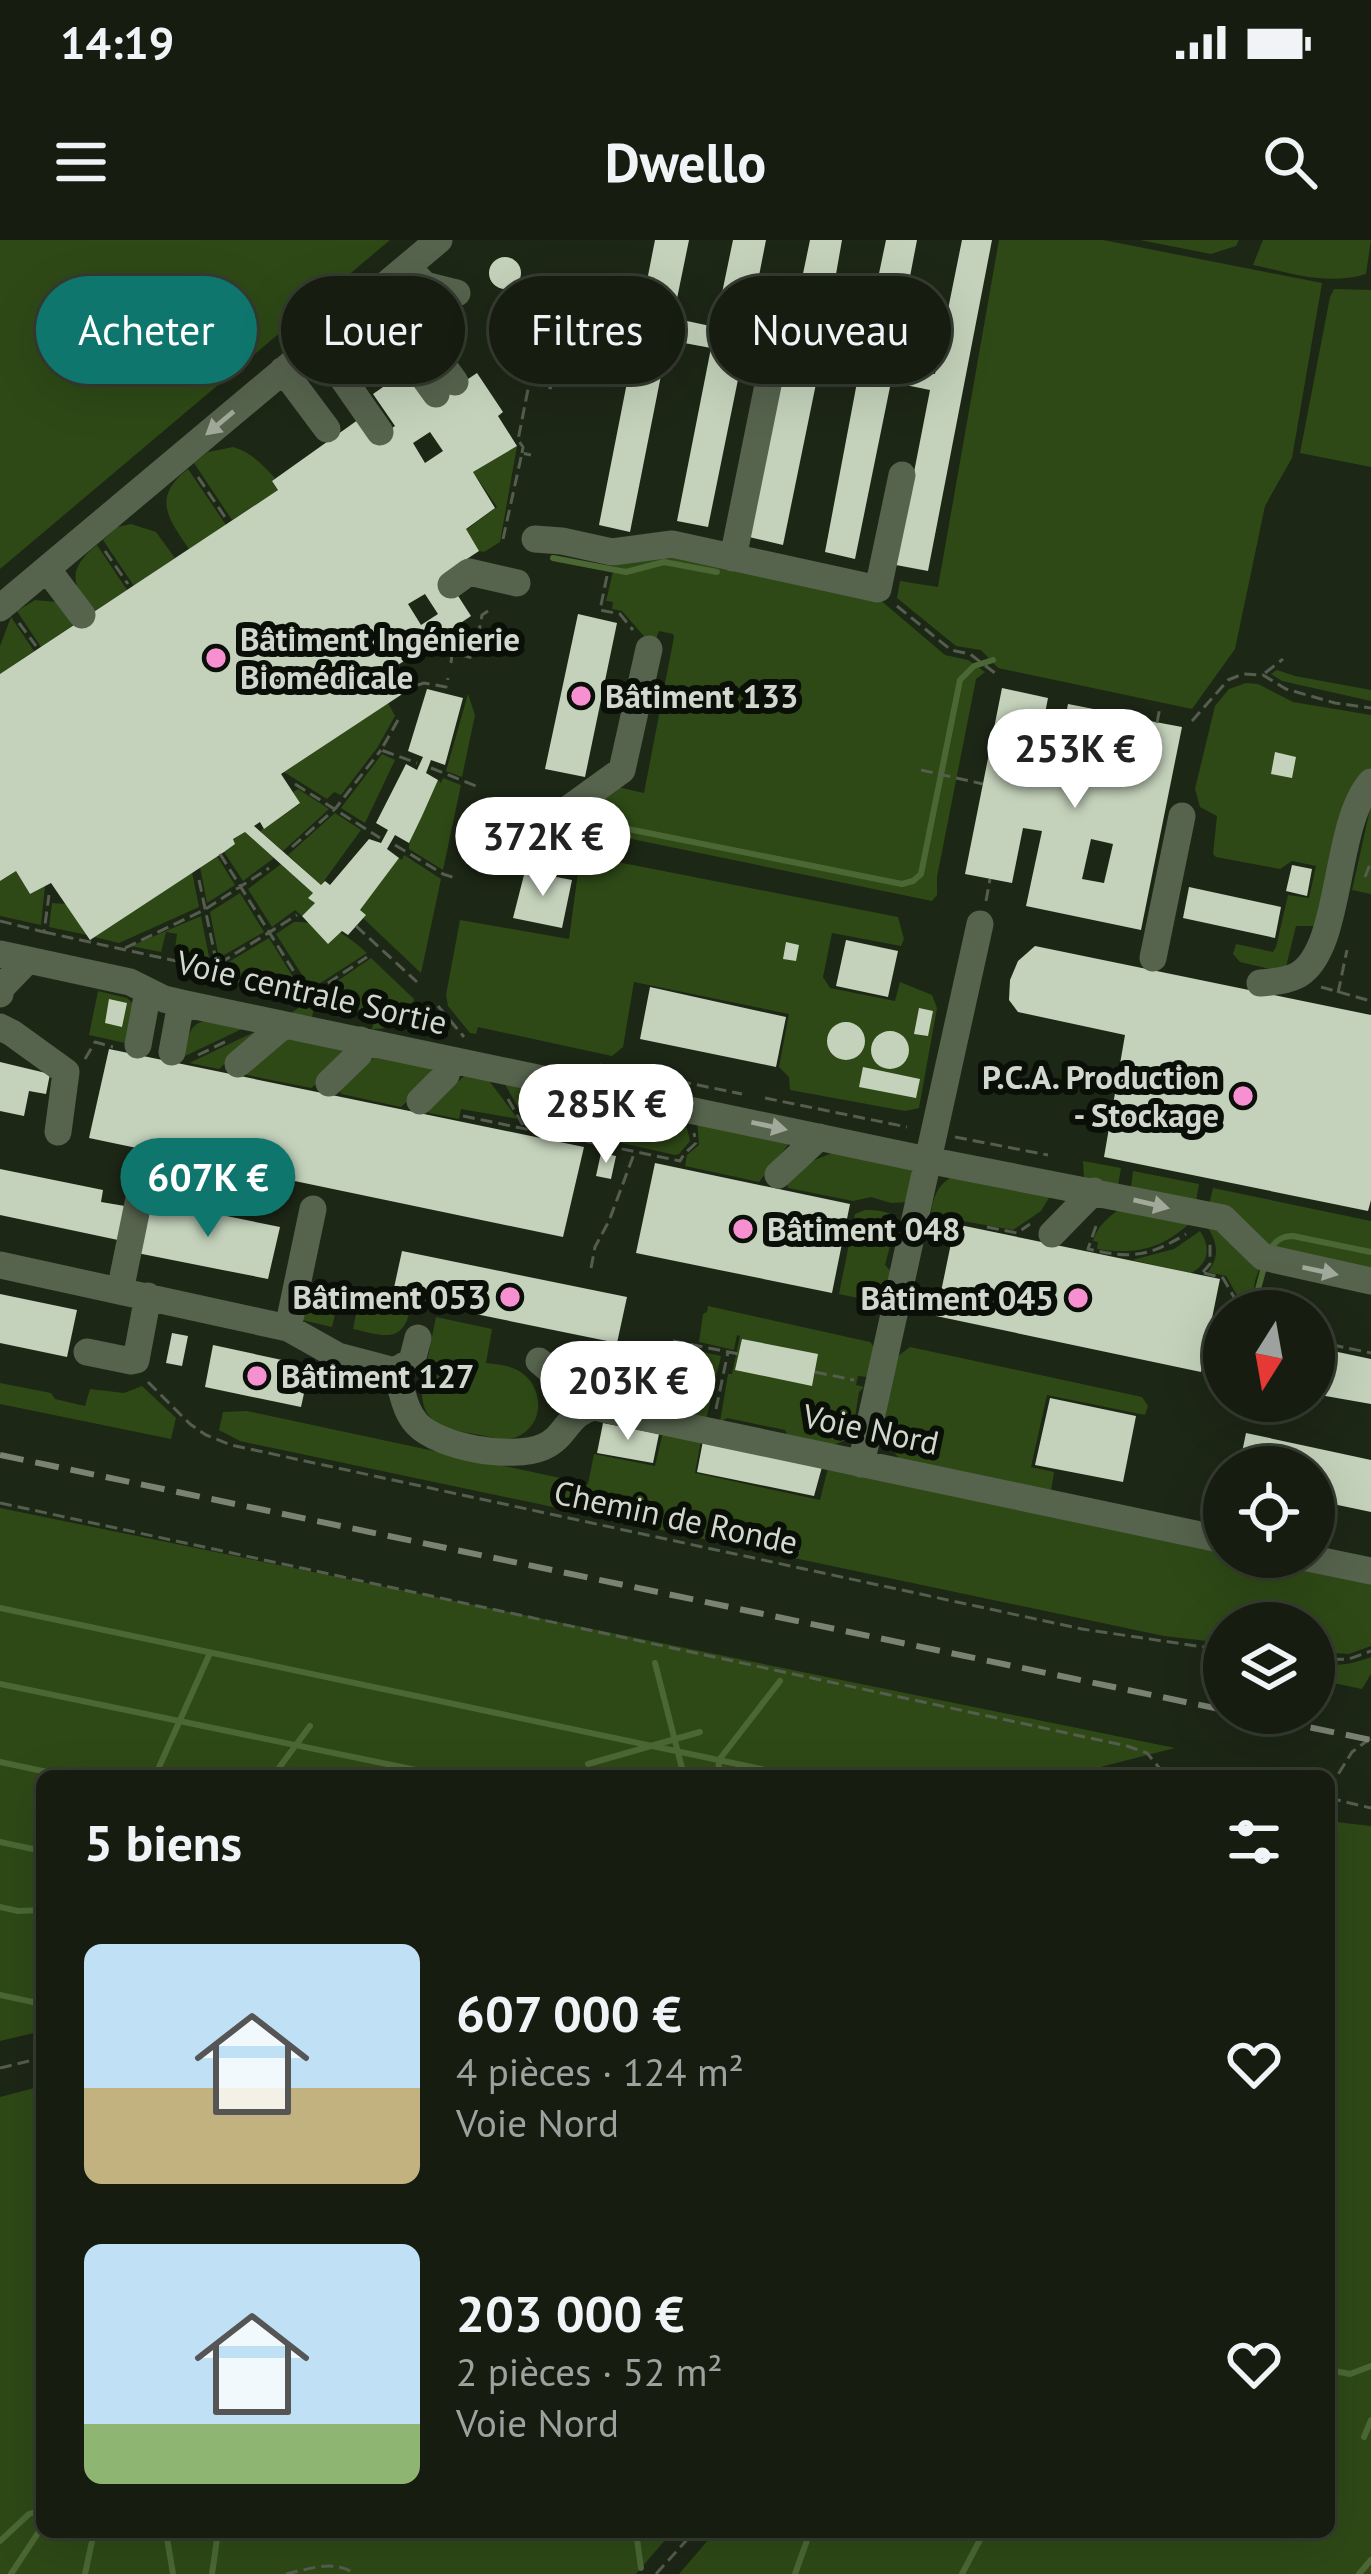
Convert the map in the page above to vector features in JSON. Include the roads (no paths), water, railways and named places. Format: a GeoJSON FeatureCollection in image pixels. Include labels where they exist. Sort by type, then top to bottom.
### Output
{"type":"FeatureCollection","features":[{"type":"Feature","properties":{"kind":"street"},"geometry":{"type":"LineString","coordinates":[[397,276],[439,240]]}},
{"type":"Feature","properties":{"kind":"street"},"geometry":{"type":"LineString","coordinates":[[407,267],[416,276]]}},
{"type":"Feature","properties":{"kind":"street"},"geometry":{"type":"LineString","coordinates":[[3,606],[281,372]]}},
{"type":"Feature","properties":{"kind":"street"},"geometry":{"type":"LineString","coordinates":[[293,384],[327,429]]}},
{"type":"Feature","properties":{"kind":"street"},"geometry":{"type":"LineString","coordinates":[[347,384],[380,432]]}},
{"type":"Feature","properties":{"kind":"street"},"geometry":{"type":"LineString","coordinates":[[443,384],[446,388]]}},
{"type":"Feature","properties":{"kind":"street"},"geometry":{"type":"LineString","coordinates":[[734,558],[768,384]]}},
{"type":"Feature","properties":{"kind":"street"},"geometry":{"type":"LineString","coordinates":[[535,539],[612,552],[671,544],[878,589],[902,476]]}},
{"type":"Feature","properties":{"kind":"street"},"geometry":{"type":"LineString","coordinates":[[46,568],[82,615]]}},
{"type":"Feature","properties":{"kind":"street"},"geometry":{"type":"LineString","coordinates":[[451,585],[469,572],[517,583]]}},
{"type":"Feature","properties":{"kind":"street"},"geometry":{"type":"LineString","coordinates":[[560,836],[564,812],[622,770],[650,649]]}},
{"type":"Feature","properties":{"kind":"street"},"geometry":{"type":"LineString","coordinates":[[1260,982],[1299,974],[1312,962],[1323,941],[1359,800],[1371,782]]}},
{"type":"Feature","properties":{"kind":"street"},"geometry":{"type":"LineString","coordinates":[[1153,958],[1182,816]]}},
{"type":"Feature","properties":{"kind":"street"},"geometry":{"type":"LineString","coordinates":[[861,1464],[983,913]]}},
{"type":"Feature","properties":{"kind":"street"},"geometry":{"type":"LineString","coordinates":[[0,994],[14,957]]}},
{"type":"Feature","properties":{"kind":"street","name":"Voie centrale Sortie"},"geometry":{"type":"LineString","coordinates":[[14,957],[130,982],[182,1003],[361,1040],[458,1049],[819,1137],[1222,1218],[1266,1258],[1371,1281]]}},
{"type":"Feature","properties":{"kind":"street"},"geometry":{"type":"LineString","coordinates":[[129,1046],[148,991]]}},
{"type":"Feature","properties":{"kind":"street"},"geometry":{"type":"LineString","coordinates":[[172,1052],[182,1003]]}},
{"type":"Feature","properties":{"kind":"street"},"geometry":{"type":"LineString","coordinates":[[238,1064],[284,1025]]}},
{"type":"Feature","properties":{"kind":"street"},"geometry":{"type":"LineString","coordinates":[[0,1027],[66,1072],[58,1132]]}},
{"type":"Feature","properties":{"kind":"street"},"geometry":{"type":"LineString","coordinates":[[329,1083],[359,1054],[361,1040]]}},
{"type":"Feature","properties":{"kind":"street"},"geometry":{"type":"LineString","coordinates":[[420,1101],[446,1075],[458,1049]]}},
{"type":"Feature","properties":{"kind":"street"},"geometry":{"type":"LineString","coordinates":[[778,1175],[819,1137]]}},
{"type":"Feature","properties":{"kind":"street"},"geometry":{"type":"LineString","coordinates":[[87,1352],[136,1360],[134,1293],[144,1174]]}},
{"type":"Feature","properties":{"kind":"street"},"geometry":{"type":"LineString","coordinates":[[1046,1224],[1094,1191]]}},
{"type":"Feature","properties":{"kind":"street"},"geometry":{"type":"LineString","coordinates":[[288,1328],[313,1209]]}},
{"type":"Feature","properties":{"kind":"street"},"geometry":{"type":"LineString","coordinates":[[0,1265],[288,1328],[338,1356],[395,1371],[412,1361],[418,1338]]}},
{"type":"Feature","properties":{"kind":"street"},"geometry":{"type":"LineString","coordinates":[[395,1371],[408,1413],[436,1438],[510,1452],[543,1447],[579,1411],[538,1360]]}},
{"type":"Feature","properties":{"kind":"street","name":"Voie Nord"},"geometry":{"type":"LineString","coordinates":[[579,1411],[594,1407],[1203,1536]]}},
{"type":"Feature","properties":{"kind":"street"},"geometry":{"type":"LineString","coordinates":[[1335,1564],[1371,1571]]}},
{"type":"Feature","properties":{"kind":"waterway"},"geometry":{"type":"LineString","coordinates":[[553,558],[626,572],[664,562],[717,572]]}},
{"type":"Feature","properties":{"kind":"waterway"},"geometry":{"type":"LineString","coordinates":[[598,823],[902,884],[913,881],[921,874],[960,680],[974,666],[993,660]]}},
{"type":"Feature","properties":{"kind":"waterway"},"geometry":{"type":"LineString","coordinates":[[1271,1249],[1280,1239],[1293,1236],[1371,1252]]}},
{"type":"Feature","properties":{"kind":"waterway"},"geometry":{"type":"LineString","coordinates":[[1258,1290],[1264,1267]]}},
{"type":"Feature","properties":{"kind":"waterway"},"geometry":{"type":"LineString","coordinates":[[0,1608],[766,1770]]}},
{"type":"Feature","properties":{"kind":"waterway"},"geometry":{"type":"LineString","coordinates":[[158,1770],[210,1653]]}},
{"type":"Feature","properties":{"kind":"waterway"},"geometry":{"type":"LineString","coordinates":[[655,1663],[682,1770]]}},
{"type":"Feature","properties":{"kind":"waterway"},"geometry":{"type":"LineString","coordinates":[[718,1770],[719,1760],[780,1681]]}},
{"type":"Feature","properties":{"kind":"waterway"},"geometry":{"type":"LineString","coordinates":[[0,1684],[416,1770]]}},
{"type":"Feature","properties":{"kind":"waterway"},"geometry":{"type":"LineString","coordinates":[[277,1770],[310,1726]]}},
{"type":"Feature","properties":{"kind":"waterway"},"geometry":{"type":"LineString","coordinates":[[588,1764],[700,1732]]}},
{"type":"Feature","properties":{"kind":"waterway"},"geometry":{"type":"LineString","coordinates":[[0,1762],[38,1770]]}},
{"type":"Feature","properties":{"kind":"waterway"},"geometry":{"type":"LineString","coordinates":[[0,1842],[36,1850]]}},
{"type":"Feature","properties":{"kind":"waterway"},"geometry":{"type":"LineString","coordinates":[[0,1907],[36,1910]]}},
{"type":"Feature","properties":{"kind":"waterway"},"geometry":{"type":"LineString","coordinates":[[0,1995],[36,2003]]}},
{"type":"Feature","properties":{"kind":"waterway"},"geometry":{"type":"LineString","coordinates":[[1335,2371],[1350,2374],[1371,2366]]}},
{"type":"Feature","properties":{"kind":"waterway"},"geometry":{"type":"LineString","coordinates":[[1364,2437],[1371,2420]]}},
{"type":"Feature","properties":{"kind":"waterway"},"geometry":{"type":"LineString","coordinates":[[0,2541],[36,2512]]}},
{"type":"Feature","properties":{"kind":"waterway"},"geometry":{"type":"LineString","coordinates":[[11,2574],[36,2536]]}},
{"type":"Feature","properties":{"kind":"waterway"},"geometry":{"type":"LineString","coordinates":[[85,2574],[93,2538]]}},
{"type":"Feature","properties":{"kind":"waterway"},"geometry":{"type":"LineString","coordinates":[[167,2538],[173,2574]]}},
{"type":"Feature","properties":{"kind":"waterway"},"geometry":{"type":"LineString","coordinates":[[212,2574],[217,2538]]}},
{"type":"Feature","properties":{"kind":"waterway"},"geometry":{"type":"LineString","coordinates":[[637,2538],[641,2568]]}},
{"type":"Feature","properties":{"kind":"waterway"},"geometry":{"type":"LineString","coordinates":[[795,2574],[808,2538]]}},
{"type":"Feature","properties":{"kind":"waterway"},"geometry":{"type":"LineString","coordinates":[[962,2574],[981,2538]]}},
{"type":"Feature","properties":{"kind":"waterway"},"geometry":{"type":"LineString","coordinates":[[1359,2574],[1371,2560]]}},
{"type":"Feature","properties":{"kind":"railway"},"geometry":{"type":"LineString","coordinates":[[0,1455],[1203,1706]]}},
{"type":"Feature","properties":{"kind":"railway"},"geometry":{"type":"LineString","coordinates":[[1335,1733],[1371,1740]]}},
{"type":"Feature","properties":{"kind":"place","name":"Bâtiment Ingénierie Biomédicale"},"geometry":{"type":"Point","coordinates":[216,658]}},
{"type":"Feature","properties":{"kind":"place","name":"Bâtiment 133"},"geometry":{"type":"Point","coordinates":[581,696]}},
{"type":"Feature","properties":{"kind":"place","name":"P.C.A. Production - Stockage"},"geometry":{"type":"Point","coordinates":[1243,1096]}},
{"type":"Feature","properties":{"kind":"place","name":"Bâtiment 048"},"geometry":{"type":"Point","coordinates":[743,1229]}},
{"type":"Feature","properties":{"kind":"place","name":"Bâtiment 053"},"geometry":{"type":"Point","coordinates":[510,1297]}},
{"type":"Feature","properties":{"kind":"place","name":"Bâtiment 045"},"geometry":{"type":"Point","coordinates":[1078,1298]}},
{"type":"Feature","properties":{"kind":"place","name":"Bâtiment 127"},"geometry":{"type":"Point","coordinates":[257,1376]}}]}
